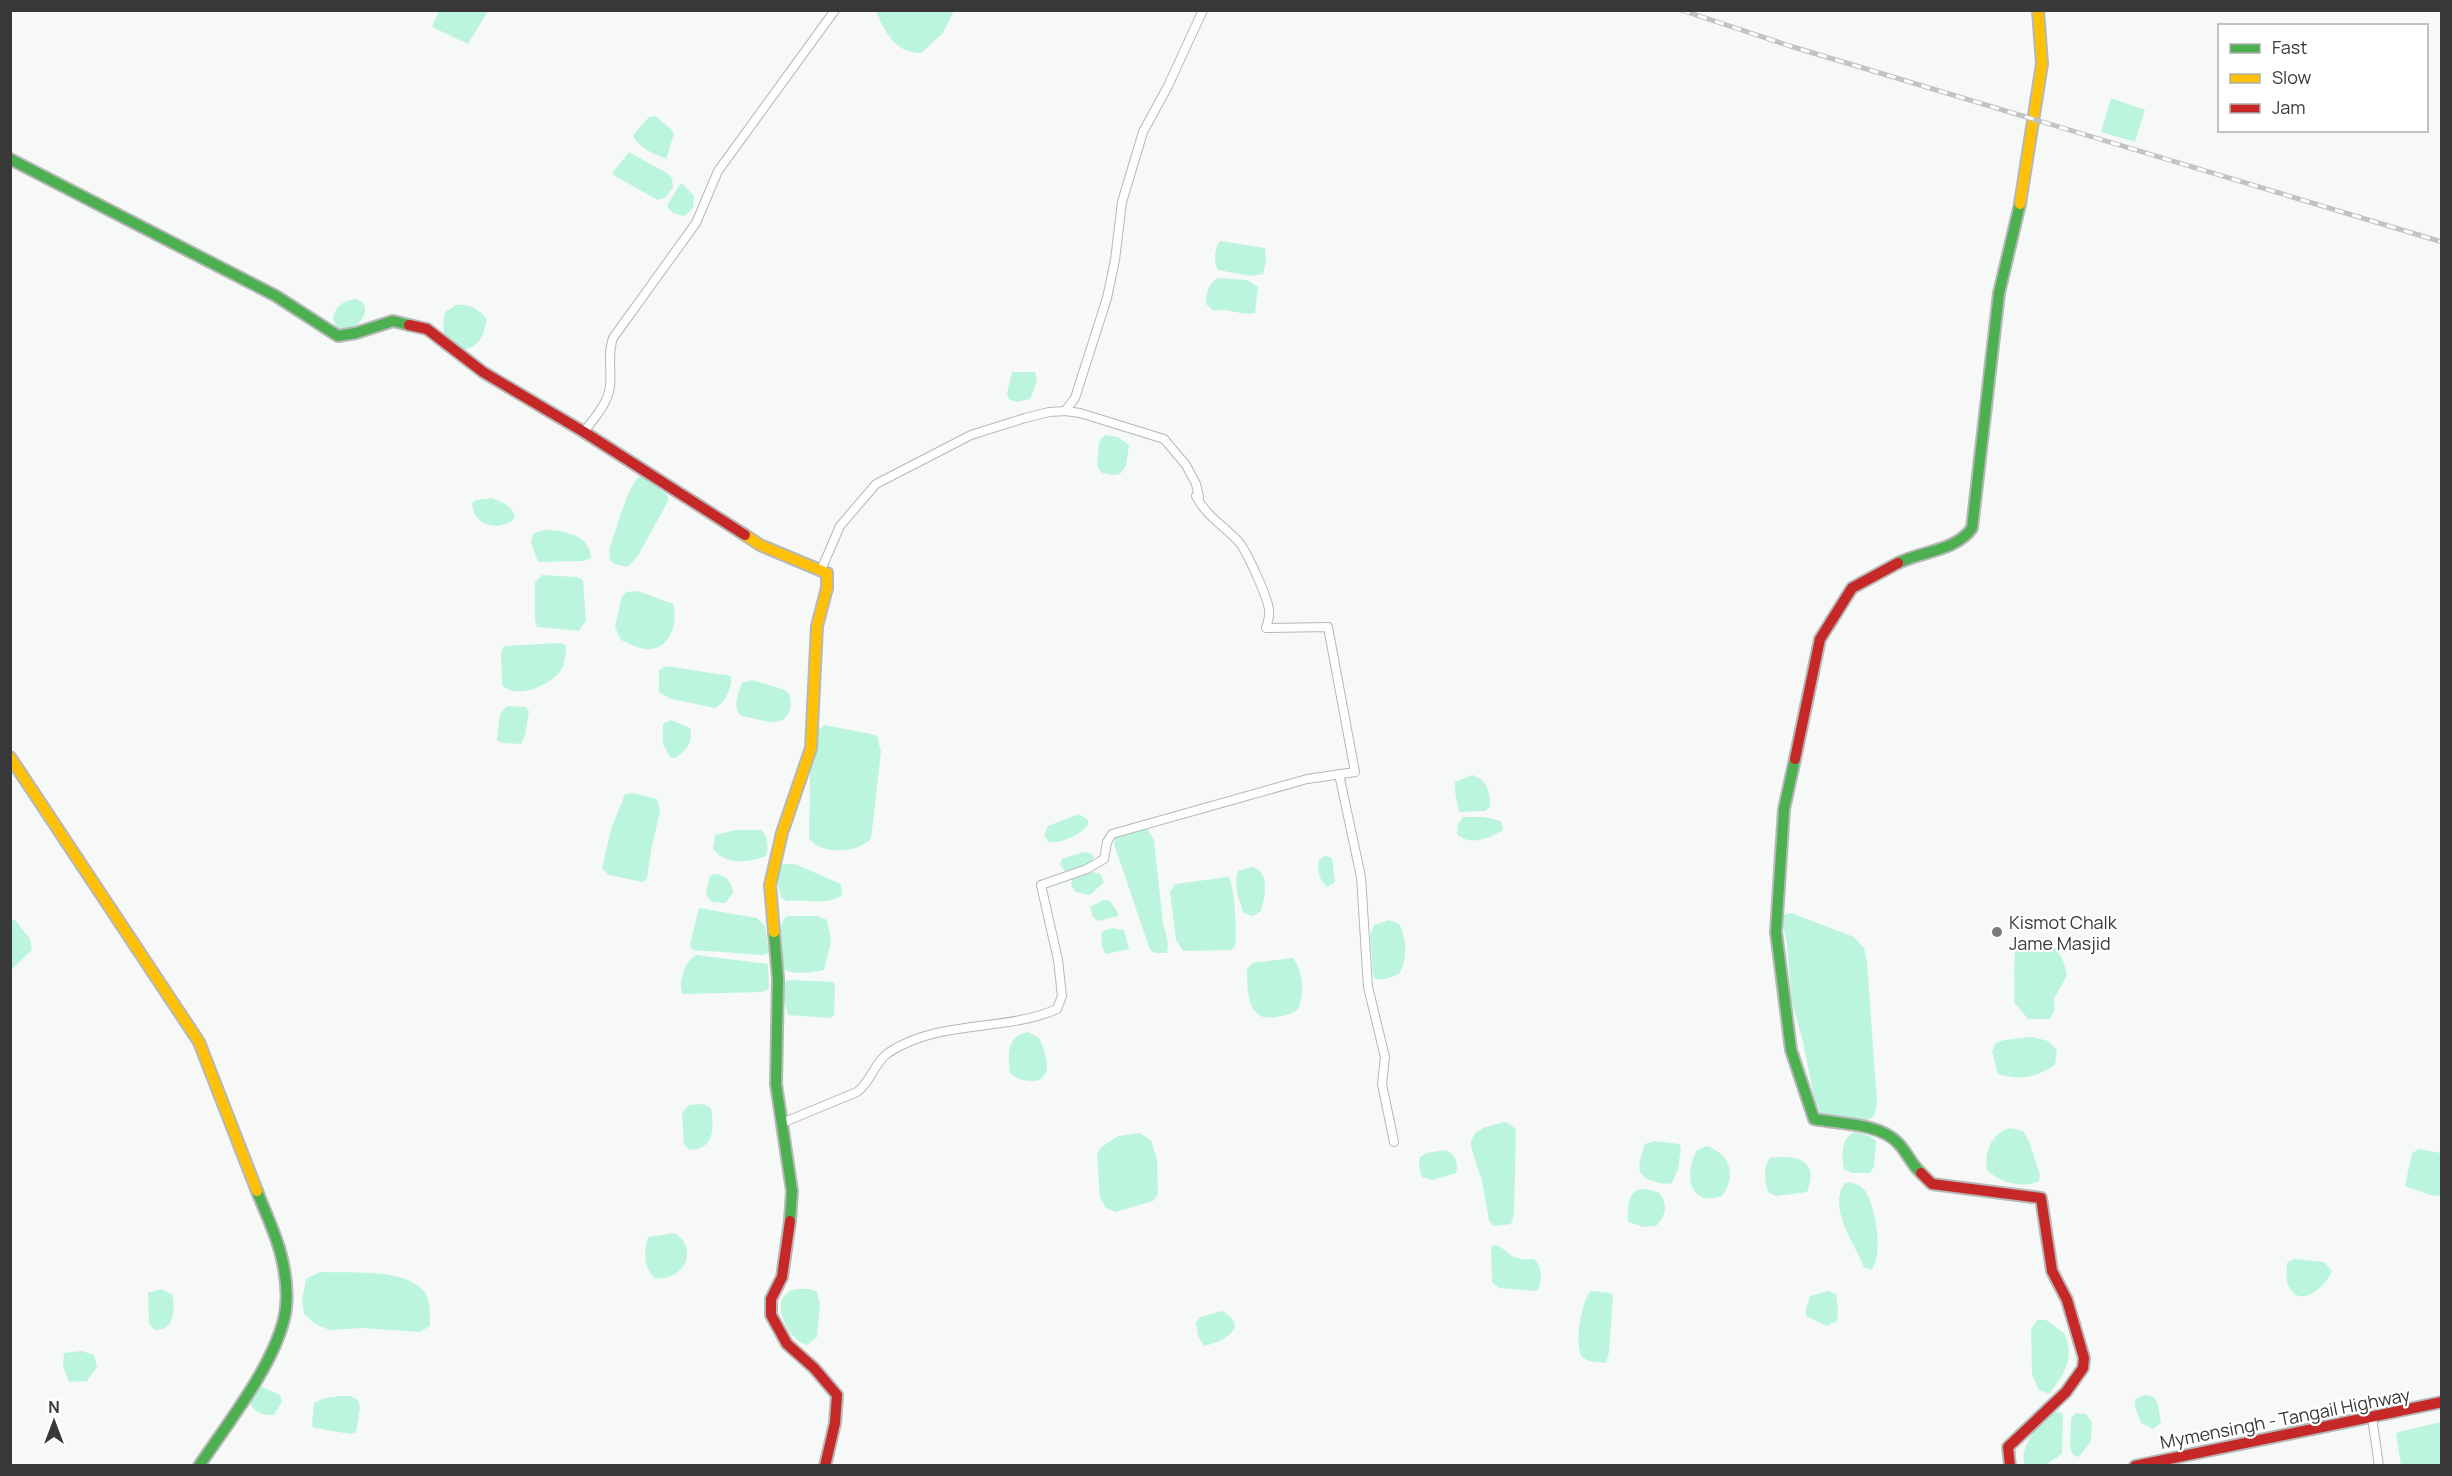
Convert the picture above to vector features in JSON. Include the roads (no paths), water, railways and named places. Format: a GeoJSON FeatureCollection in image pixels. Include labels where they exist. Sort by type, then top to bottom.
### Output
{"type":"FeatureCollection","features":[{"type":"Feature","properties":{"kind":"main road"},"geometry":{"type":"LineString","coordinates":[[2010,1466],[2008,1447],[2073,1385],[2082,1370],[2085,1359],[2067,1297],[2052,1273],[2042,1198],[1932,1184],[1910,1163],[1900,1145],[1886,1132],[1814,1119],[1791,1050],[1776,932],[1784,809],[1820,639],[1852,588],[1901,561],[1955,543],[1965,538],[1972,528],[1999,293],[2017,221],[2042,64],[2038,10]]}},
{"type":"Feature","properties":{"kind":"main road"},"geometry":{"type":"LineString","coordinates":[[10,159],[276,296],[338,336],[356,333],[393,321],[427,329],[483,372],[584,432],[760,545],[827,573],[827,588],[817,626],[811,748],[782,833],[770,885],[778,979],[776,1084],[792,1191],[787,1250],[782,1276],[771,1299],[771,1315],[787,1344],[814,1368],[837,1395],[835,1423],[825,1466]]}},
{"type":"Feature","properties":{"kind":"main road"},"geometry":{"type":"LineString","coordinates":[[10,758],[199,1042],[281,1253],[286,1278],[283,1324],[256,1377],[199,1466]]}},
{"type":"Feature","properties":{"kind":"main road","name":"Mymensingh - Tangail Highway"},"geometry":{"type":"LineString","coordinates":[[2134,1466],[2442,1402]]}},
{"type":"Feature","properties":{"kind":"street"},"geometry":{"type":"LineString","coordinates":[[584,432],[606,402],[610,387],[609,351],[613,338],[696,223],[718,171],[835,10]]}},
{"type":"Feature","properties":{"kind":"street"},"geometry":{"type":"LineString","coordinates":[[1065,411],[1075,398],[1107,298],[1115,260],[1122,202],[1143,132],[1168,86],[1203,10]]}},
{"type":"Feature","properties":{"kind":"street"},"geometry":{"type":"LineString","coordinates":[[782,1123],[857,1092],[867,1085],[871,1073],[888,1053],[914,1041],[964,1027],[1042,1015],[1057,1009],[1062,996],[1058,960],[1041,885],[1087,869],[1104,860],[1107,842],[1112,834],[1308,778],[1355,772],[1328,627],[1266,628],[1269,607],[1245,552],[1240,543],[1203,509],[1196,496],[1199,497],[1196,484],[1186,465],[1164,439],[1080,413],[1065,411],[1025,418],[971,435],[876,484],[840,526],[821,570]]}},
{"type":"Feature","properties":{"kind":"street"},"geometry":{"type":"LineString","coordinates":[[1339,774],[1361,877],[1368,987],[1385,1057],[1382,1084],[1394,1142]]}},
{"type":"Feature","properties":{"kind":"street"},"geometry":{"type":"LineString","coordinates":[[2372,1417],[2379,1466]]}},
{"type":"Feature","properties":{"kind":"railway"},"geometry":{"type":"LineString","coordinates":[[1681,10],[1790,46],[2442,242]]}},
{"type":"Feature","properties":{"kind":"place","name":"Kismot Chalk Jame Masjid"},"geometry":{"type":"Point","coordinates":[1997,932]}}]}
